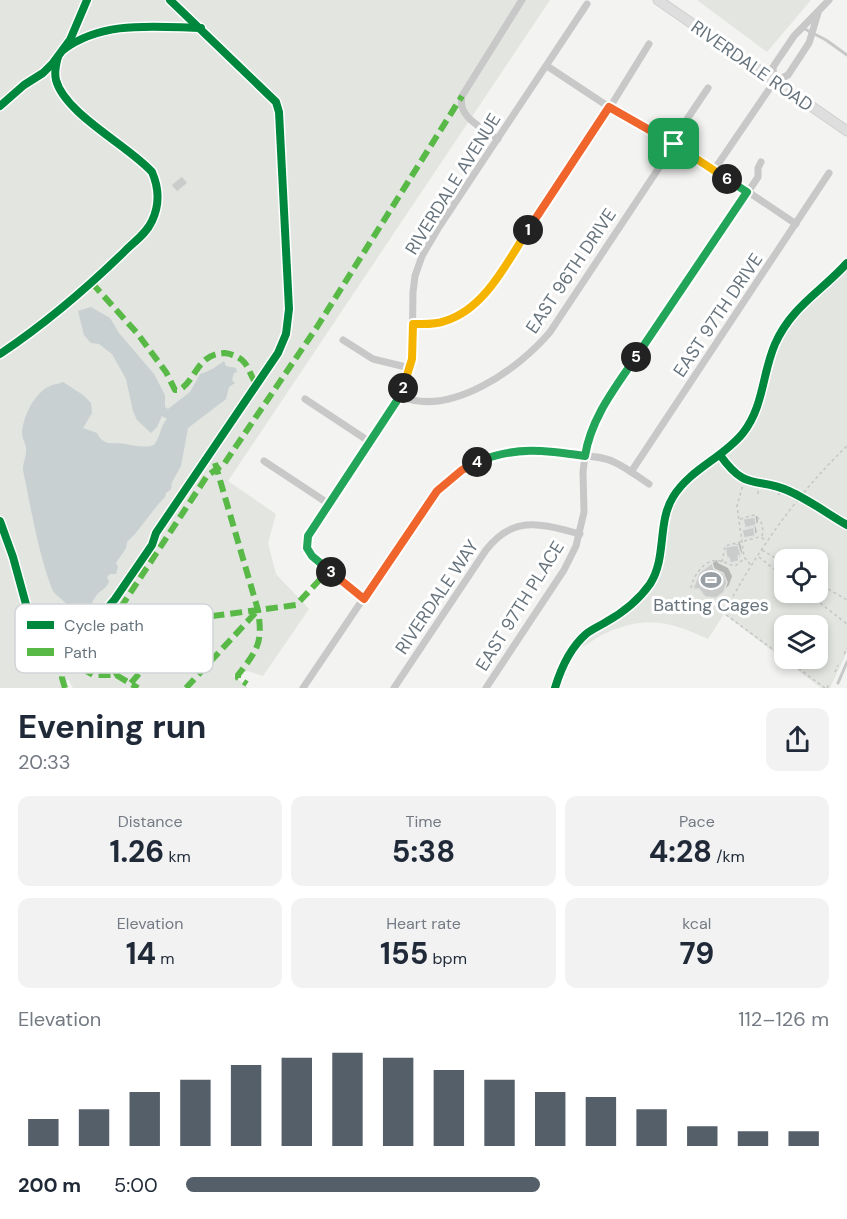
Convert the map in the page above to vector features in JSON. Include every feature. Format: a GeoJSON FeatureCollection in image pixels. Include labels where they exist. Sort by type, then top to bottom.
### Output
{"type":"FeatureCollection","features":[{"type":"Feature","properties":{"kind":"street"},"geometry":{"type":"LineString","coordinates":[[498,139],[464,114],[460,105],[462,96],[522,0]]}},
{"type":"Feature","properties":{"kind":"street","name":"RIVERDALE ROAD"},"geometry":{"type":"LineString","coordinates":[[658,0],[847,131]]}},
{"type":"Feature","properties":{"kind":"street"},"geometry":{"type":"LineString","coordinates":[[774,82],[773,67],[794,36],[819,13],[829,0]]}},
{"type":"Feature","properties":{"kind":"street","name":"RIVERDALE AVENUE"},"geometry":{"type":"LineString","coordinates":[[364,599],[312,556],[307,548],[308,536],[400,396],[410,368],[413,292],[422,256],[587,4]]}},
{"type":"Feature","properties":{"kind":"street"},"geometry":{"type":"LineString","coordinates":[[714,170],[774,82],[788,75],[809,43],[819,13]]}},
{"type":"Feature","properties":{"kind":"street"},"geometry":{"type":"LineString","coordinates":[[413,324],[438,323],[454,318],[484,295],[599,125],[649,44]]}},
{"type":"Feature","properties":{"kind":"street"},"geometry":{"type":"LineString","coordinates":[[547,66],[796,224]]}},
{"type":"Feature","properties":{"kind":"street","name":"EAST 96TH DRIVE"},"geometry":{"type":"LineString","coordinates":[[400,396],[416,402],[457,396],[488,384],[507,373],[529,355],[550,332],[708,88]]}},
{"type":"Feature","properties":{"kind":"street","name":"EAST 97TH PLACE"},"geometry":{"type":"LineString","coordinates":[[486,688],[564,570],[576,546],[584,512],[585,456],[591,432],[606,402],[758,177],[761,162]]}},
{"type":"Feature","properties":{"kind":"street","name":"EAST 97TH DRIVE"},"geometry":{"type":"LineString","coordinates":[[631,472],[829,173]]}},
{"type":"Feature","properties":{"kind":"street"},"geometry":{"type":"LineString","coordinates":[[343,340],[373,359],[410,368]]}},
{"type":"Feature","properties":{"kind":"street"},"geometry":{"type":"LineString","coordinates":[[305,399],[370,442]]}},
{"type":"Feature","properties":{"kind":"street"},"geometry":{"type":"LineString","coordinates":[[303,688],[429,501],[462,470],[491,456],[514,451],[544,450],[609,460],[649,484]]}},
{"type":"Feature","properties":{"kind":"street"},"geometry":{"type":"LineString","coordinates":[[264,461],[329,504]]}},
{"type":"Feature","properties":{"kind":"street","name":"RIVERDALE WAY"},"geometry":{"type":"LineString","coordinates":[[394,688],[496,538],[514,527],[531,523],[580,534]]}},
{"type":"Feature","properties":{"kind":"lane"},"geometry":{"type":"LineString","coordinates":[[803,28],[826,40],[847,55]]}},
{"type":"Feature","properties":{"kind":"lane"},"geometry":{"type":"LineString","coordinates":[[838,683],[847,662]]}},
{"type":"Feature","properties":{"kind":"path"},"geometry":{"type":"LineString","coordinates":[[829,684],[826,688],[725,611],[768,540],[825,468],[847,446]]}},
{"type":"Feature","properties":{"kind":"path"},"geometry":{"type":"LineString","coordinates":[[720,455],[732,471],[744,480],[784,488],[847,525]]}},
{"type":"Feature","properties":{"kind":"path"},"geometry":{"type":"LineString","coordinates":[[744,480],[737,506],[745,558],[751,566]]}},
{"type":"Feature","properties":{"kind":"path"},"geometry":{"type":"LineString","coordinates":[[758,484],[758,494]]}},
{"type":"Feature","properties":{"kind":"path"},"geometry":{"type":"LineString","coordinates":[[778,495],[784,488]]}},
{"type":"Feature","properties":{"kind":"path"},"geometry":{"type":"LineString","coordinates":[[739,519],[757,515],[763,527],[762,538]]}},
{"type":"Feature","properties":{"kind":"path"},"geometry":{"type":"LineString","coordinates":[[722,562],[723,547],[762,538],[768,540]]}},
{"type":"Feature","properties":{"kind":"path"},"geometry":{"type":"LineString","coordinates":[[762,550],[774,557]]}},
{"type":"Feature","properties":{"kind":"path"},"geometry":{"type":"LineString","coordinates":[[758,556],[774,569]]}},
{"type":"Feature","properties":{"kind":"path"},"geometry":{"type":"LineString","coordinates":[[692,588],[696,575],[704,566],[715,561],[735,566],[745,558]]}},
{"type":"Feature","properties":{"kind":"path"},"geometry":{"type":"LineString","coordinates":[[828,589],[847,600]]}},
{"type":"Feature","properties":{"kind":"path"},"geometry":{"type":"LineString","coordinates":[[820,603],[847,624]]}},
{"type":"Feature","properties":{"kind":"path"},"geometry":{"type":"LineString","coordinates":[[844,654],[847,648]]}},
{"type":"Feature","properties":{"kind":"path"},"geometry":{"type":"LineString","coordinates":[[835,672],[838,665]]}},
{"type":"Feature","properties":{"kind":"shaded area"},"geometry":{"type":"Polygon","coordinates":[[[0,0],[550,0],[228,481],[276,514],[268,543],[276,574],[309,609],[263,676],[248,671],[233,675],[248,688],[73,688],[68,679],[62,688],[0,688],[0,0]]]}},
{"type":"Feature","properties":{"kind":"shaded area"},"geometry":{"type":"Polygon","coordinates":[[[697,0],[811,0],[767,52],[697,0]]]}},
{"type":"Feature","properties":{"kind":"shaded area"},"geometry":{"type":"Polygon","coordinates":[[[847,267],[847,652],[830,688],[821,688],[796,669],[828,669],[828,615],[774,615],[774,652],[724,614],[708,639],[669,624],[645,622],[619,628],[575,648],[583,639],[632,607],[649,589],[655,578],[661,556],[665,523],[673,501],[697,473],[727,451],[745,433],[760,404],[774,352],[780,339],[787,326],[847,267]]]}},
{"type":"Feature","properties":{"kind":"shaded area"},"geometry":{"type":"Polygon","coordinates":[[[91,307],[110,318],[119,333],[154,374],[165,395],[165,407],[168,409],[190,392],[200,374],[224,361],[226,366],[236,368],[237,372],[234,373],[232,380],[235,383],[229,387],[226,399],[188,428],[181,466],[172,482],[171,489],[127,542],[126,548],[116,563],[118,567],[116,574],[110,574],[107,577],[109,582],[91,604],[66,604],[52,589],[47,575],[23,470],[26,449],[22,433],[27,413],[34,400],[44,389],[63,382],[91,403],[92,413],[83,428],[97,433],[103,441],[140,446],[154,445],[167,419],[162,416],[151,433],[137,420],[126,379],[112,354],[99,344],[91,343],[84,335],[78,311],[91,307]]]}},
{"type":"Feature","properties":{"kind":"building"},"geometry":{"type":"Polygon","coordinates":[[[182,176],[188,183],[177,192],[171,185],[182,176]]]}},
{"type":"Feature","properties":{"kind":"building"},"geometry":{"type":"Polygon","coordinates":[[[755,517],[756,525],[745,528],[743,519],[755,517]]]}},
{"type":"Feature","properties":{"kind":"building"},"geometry":{"type":"Polygon","coordinates":[[[754,527],[755,536],[744,538],[742,530],[754,527]]]}},
{"type":"Feature","properties":{"kind":"building"},"geometry":{"type":"Polygon","coordinates":[[[738,545],[741,555],[738,556],[739,561],[730,563],[725,547],[738,545]]]}},
{"type":"Feature","properties":{"kind":"building","name":"Batting Cages"},"geometry":{"type":"Polygon","coordinates":[[[712,563],[714,569],[723,573],[727,582],[724,592],[716,598],[705,597],[699,589],[693,589],[699,573],[712,563]]]}},
{"type":"Feature","properties":{"kind":"marked path"},"geometry":{"type":"LineString","coordinates":[[123,604],[207,476],[224,464],[317,327],[462,96]]}},
{"type":"Feature","properties":{"kind":"marked path"},"geometry":{"type":"LineString","coordinates":[[92,283],[137,333],[166,372],[175,390],[185,386],[208,358],[225,353],[242,360],[257,384]]}},
{"type":"Feature","properties":{"kind":"marked path"},"geometry":{"type":"LineString","coordinates":[[215,463],[258,610],[260,630],[257,645],[238,675],[238,678],[247,684]]}},
{"type":"Feature","properties":{"kind":"marked path"},"geometry":{"type":"LineString","coordinates":[[213,616],[296,605],[329,570]]}},
{"type":"Feature","properties":{"kind":"marked path"},"geometry":{"type":"LineString","coordinates":[[213,659],[258,610]]}},
{"type":"Feature","properties":{"kind":"marked path"},"geometry":{"type":"LineString","coordinates":[[62,673],[65,688]]}},
{"type":"Feature","properties":{"kind":"marked path"},"geometry":{"type":"LineString","coordinates":[[90,673],[116,675],[138,688]]}},
{"type":"Feature","properties":{"kind":"marked path"},"geometry":{"type":"LineString","coordinates":[[131,683],[140,673]]}},
{"type":"Feature","properties":{"kind":"marked path"},"geometry":{"type":"LineString","coordinates":[[186,688],[200,673]]}},
{"type":"Feature","properties":{"kind":"cycle path"},"geometry":{"type":"LineString","coordinates":[[0,106],[53,63],[70,40],[87,0]]}},
{"type":"Feature","properties":{"kind":"cycle path"},"geometry":{"type":"LineString","coordinates":[[111,604],[278,353],[286,334],[289,309],[279,112],[276,102],[170,0]]}},
{"type":"Feature","properties":{"kind":"cycle path"},"geometry":{"type":"LineString","coordinates":[[63,50],[78,40],[95,34],[129,27],[201,28]]}},
{"type":"Feature","properties":{"kind":"cycle path"},"geometry":{"type":"LineString","coordinates":[[0,354],[49,318],[140,237],[152,221],[156,208],[157,190],[152,172],[84,117],[62,93],[55,77],[58,57]]}},
{"type":"Feature","properties":{"kind":"cycle path"},"geometry":{"type":"LineString","coordinates":[[555,688],[567,659],[580,640],[588,632],[630,606],[650,584],[659,563],[665,518],[673,497],[688,479],[726,450],[743,433],[755,412],[771,355],[782,331],[798,309],[847,263]]}},
{"type":"Feature","properties":{"kind":"cycle path"},"geometry":{"type":"LineString","coordinates":[[720,455],[729,467],[745,479],[789,491],[847,525]]}},
{"type":"Feature","properties":{"kind":"cycle path"},"geometry":{"type":"LineString","coordinates":[[0,521],[26,604]]}},
{"type":"Feature","properties":{"kind":"place","name":"Batting Cages"},"geometry":{"type":"Point","coordinates":[711,580]}},
{"type":"Feature","properties":{"kind":"route"},"geometry":{"type":"LineString","coordinates":[[609,107],[674,144],[747,192],[598,415],[585,456],[544,450],[514,451],[491,456],[462,470],[448,480],[429,501],[364,599],[312,556],[306,542],[400,396],[412,359],[413,324],[445,322],[467,309],[484,295],[609,107]]}}]}
